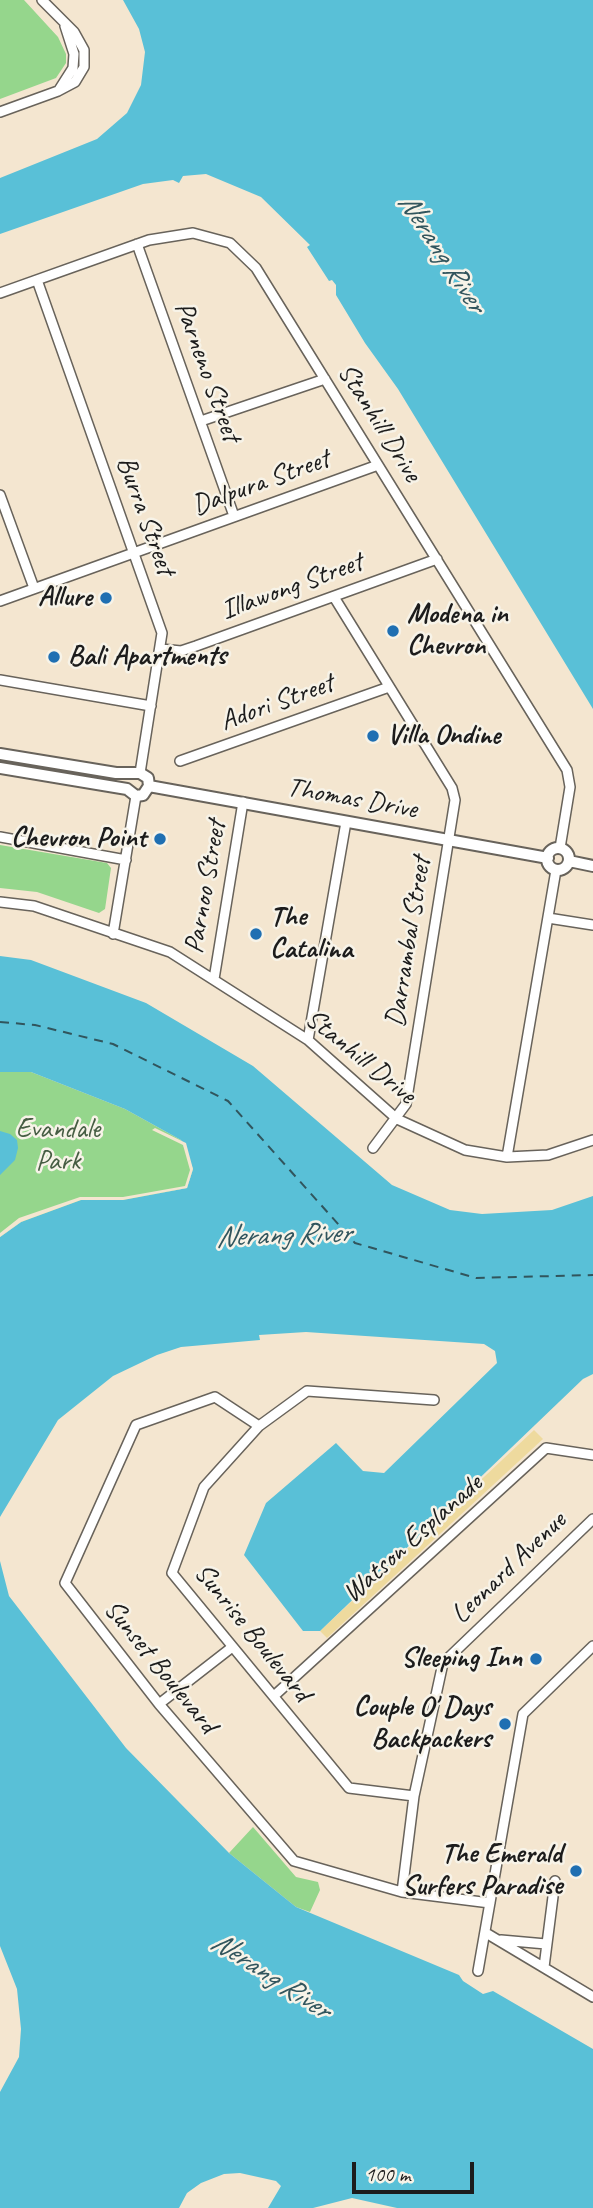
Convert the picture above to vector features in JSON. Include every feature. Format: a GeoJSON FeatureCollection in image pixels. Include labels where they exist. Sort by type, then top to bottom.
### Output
{"type":"FeatureCollection","features":[{"type":"Feature","properties":{"kind":"main road"},"geometry":{"type":"LineString","coordinates":[[0,754],[137,773],[148,778],[149,786],[143,795],[0,768]]}},
{"type":"Feature","properties":{"kind":"main road"},"geometry":{"type":"LineString","coordinates":[[132,792],[126,782],[137,773]]}},
{"type":"Feature","properties":{"kind":"main road","name":"Thomas Drive"},"geometry":{"type":"LineString","coordinates":[[149,786],[548,858]]}},
{"type":"Feature","properties":{"kind":"main road"},"geometry":{"type":"LineString","coordinates":[[560,848],[568,855],[569,862],[563,869],[556,870],[551,867],[548,858],[550,852],[560,848]]}},
{"type":"Feature","properties":{"kind":"main road"},"geometry":{"type":"LineString","coordinates":[[569,862],[593,866]]}},
{"type":"Feature","properties":{"kind":"street"},"geometry":{"type":"LineString","coordinates":[[0,111],[58,91],[75,82],[84,67],[84,50],[74,32],[42,0]]}},
{"type":"Feature","properties":{"kind":"street","name":"Stanhill Drive"},"geometry":{"type":"LineString","coordinates":[[0,293],[138,244],[196,232],[230,243],[260,274],[568,773],[570,784],[560,848]]}},
{"type":"Feature","properties":{"kind":"street","name":"Parneno Street"},"geometry":{"type":"LineString","coordinates":[[138,244],[234,516]]}},
{"type":"Feature","properties":{"kind":"street","name":"Burra Street"},"geometry":{"type":"LineString","coordinates":[[37,280],[161,630],[161,649],[137,773]]}},
{"type":"Feature","properties":{"kind":"street"},"geometry":{"type":"LineString","coordinates":[[201,421],[325,379]]}},
{"type":"Feature","properties":{"kind":"street","name":"Dalpura Street"},"geometry":{"type":"LineString","coordinates":[[0,601],[379,466]]}},
{"type":"Feature","properties":{"kind":"street"},"geometry":{"type":"LineString","coordinates":[[0,495],[34,588]]}},
{"type":"Feature","properties":{"kind":"street","name":"Illawong Street"},"geometry":{"type":"LineString","coordinates":[[161,649],[188,649],[437,559]]}},
{"type":"Feature","properties":{"kind":"street","name":"Darrambal Street"},"geometry":{"type":"LineString","coordinates":[[334,597],[453,791],[455,800],[406,1104],[373,1148]]}},
{"type":"Feature","properties":{"kind":"street"},"geometry":{"type":"LineString","coordinates":[[0,680],[151,706]]}},
{"type":"Feature","properties":{"kind":"street","name":"Adori Street"},"geometry":{"type":"LineString","coordinates":[[180,761],[390,687]]}},
{"type":"Feature","properties":{"kind":"street"},"geometry":{"type":"LineString","coordinates":[[113,934],[126,860],[132,792]]}},
{"type":"Feature","properties":{"kind":"street","name":"Parnoo Street"},"geometry":{"type":"LineString","coordinates":[[214,979],[243,802]]}},
{"type":"Feature","properties":{"kind":"street"},"geometry":{"type":"LineString","coordinates":[[308,1040],[346,822]]}},
{"type":"Feature","properties":{"kind":"street"},"geometry":{"type":"LineString","coordinates":[[0,837],[126,860]]}},
{"type":"Feature","properties":{"kind":"street"},"geometry":{"type":"LineString","coordinates":[[507,1157],[556,870]]}},
{"type":"Feature","properties":{"kind":"street","name":"Stanhill Drive"},"geometry":{"type":"LineString","coordinates":[[0,902],[34,906],[170,952],[308,1040],[397,1119],[465,1150],[507,1157],[548,1154],[593,1140]]}},
{"type":"Feature","properties":{"kind":"street"},"geometry":{"type":"LineString","coordinates":[[548,918],[593,925]]}},
{"type":"Feature","properties":{"kind":"street","name":"Sunrise Boulevard"},"geometry":{"type":"LineString","coordinates":[[414,1796],[349,1788],[275,1695],[231,1648],[172,1573],[204,1487],[260,1426],[307,1391],[434,1399]]}},
{"type":"Feature","properties":{"kind":"street","name":"Sunset Boulevard"},"geometry":{"type":"LineString","coordinates":[[260,1426],[215,1397],[136,1425],[65,1583],[159,1704],[294,1861],[402,1892],[490,1903]]}},
{"type":"Feature","properties":{"kind":"street","name":"Watson Esplanade"},"geometry":{"type":"LineString","coordinates":[[275,1695],[546,1448],[593,1455]]}},
{"type":"Feature","properties":{"kind":"street","name":"Leonard Avenue"},"geometry":{"type":"LineString","coordinates":[[402,1892],[414,1796],[443,1663],[593,1520]]}},
{"type":"Feature","properties":{"kind":"street"},"geometry":{"type":"LineString","coordinates":[[478,1971],[523,1714],[593,1646]]}},
{"type":"Feature","properties":{"kind":"street"},"geometry":{"type":"LineString","coordinates":[[159,1704],[231,1648]]}},
{"type":"Feature","properties":{"kind":"street"},"geometry":{"type":"LineString","coordinates":[[544,1967],[555,1881]]}},
{"type":"Feature","properties":{"kind":"street"},"geometry":{"type":"LineString","coordinates":[[486,1933],[593,1997]]}},
{"type":"Feature","properties":{"kind":"street"},"geometry":{"type":"LineString","coordinates":[[496,1939],[546,1944]]}},
{"type":"Feature","properties":{"kind":"green space"},"geometry":{"type":"Polygon","coordinates":[[[0,0],[24,0],[58,37],[66,54],[66,63],[56,78],[0,99],[0,0]]]}},
{"type":"Feature","properties":{"kind":"green space"},"geometry":{"type":"Polygon","coordinates":[[[0,845],[107,863],[111,868],[105,909],[99,913],[37,892],[0,888],[0,845]]]}},
{"type":"Feature","properties":{"kind":"green space","name":"Evandale Park"},"geometry":{"type":"Polygon","coordinates":[[[0,1072],[31,1072],[125,1109],[181,1140],[193,1169],[187,1188],[21,1222],[0,1237],[0,1072]]]}},
{"type":"Feature","properties":{"kind":"green space"},"geometry":{"type":"Polygon","coordinates":[[[253,1827],[296,1877],[318,1882],[320,1890],[310,1912],[296,1907],[229,1853],[253,1827]]]}},
{"type":"Feature","properties":{"kind":"sand"},"geometry":{"type":"Polygon","coordinates":[[[534,1430],[543,1439],[327,1638],[320,1631],[534,1430]]]}},
{"type":"Feature","properties":{"kind":"water","name":"Nerang River"},"geometry":{"type":"Polygon","coordinates":[[[123,0],[593,0],[593,709],[398,389],[365,343],[336,295],[336,285],[332,280],[329,281],[307,247],[310,245],[261,197],[206,174],[183,176],[179,183],[173,180],[143,184],[0,234],[0,178],[97,139],[127,113],[141,85],[145,52],[139,29],[123,0]]]}},
{"type":"Feature","properties":{"kind":"water","name":"Nerang River"},"geometry":{"type":"Polygon","coordinates":[[[0,956],[31,960],[146,1003],[253,1066],[392,1185],[450,1210],[482,1214],[552,1210],[593,1196],[593,1374],[583,1379],[320,1631],[303,1631],[244,1555],[266,1503],[336,1443],[363,1471],[384,1473],[497,1363],[495,1351],[484,1344],[306,1332],[259,1335],[260,1340],[181,1347],[157,1355],[113,1376],[58,1420],[0,1517],[0,1237],[21,1222],[81,1200],[123,1200],[187,1188],[193,1169],[181,1140],[125,1109],[31,1072],[0,1072],[0,956]]]}},
{"type":"Feature","properties":{"kind":"water"},"geometry":{"type":"Polygon","coordinates":[[[0,1131],[17,1140],[18,1148],[15,1160],[0,1175],[0,1131]]]}},
{"type":"Feature","properties":{"kind":"water","name":"Nerang River"},"geometry":{"type":"Polygon","coordinates":[[[0,1561],[9,1596],[126,1748],[229,1853],[296,1907],[459,1975],[463,1981],[483,1994],[493,1991],[593,2049],[593,2208],[397,2208],[352,2198],[313,2208],[268,2208],[281,2186],[276,2181],[240,2173],[224,2174],[201,2183],[187,2193],[179,2208],[0,2208],[0,2092],[19,2057],[21,2029],[17,1989],[0,1946],[0,1561]]]}},
{"type":"Feature","properties":{"kind":"pier"},"geometry":{"type":"Polygon","coordinates":[[[155,1128],[186,1143],[193,1169],[187,1188],[123,1200],[81,1200],[21,1222],[0,1237],[0,1233],[19,1218],[80,1197],[123,1197],[185,1186],[190,1170],[183,1145],[152,1130],[155,1128]]]}},
{"type":"Feature","properties":{"kind":"ferry route"},"geometry":{"type":"LineString","coordinates":[[0,1022],[35,1025],[113,1044],[228,1101],[355,1243],[476,1278],[593,1275]]}},
{"type":"Feature","properties":{"kind":"place","name":"Allure"},"geometry":{"type":"Point","coordinates":[106,598]}},
{"type":"Feature","properties":{"kind":"place","name":"Modena in Chevron"},"geometry":{"type":"Point","coordinates":[393,631]}},
{"type":"Feature","properties":{"kind":"place","name":"Bali Apartments"},"geometry":{"type":"Point","coordinates":[54,657]}},
{"type":"Feature","properties":{"kind":"place","name":"Villa Ondine"},"geometry":{"type":"Point","coordinates":[373,736]}},
{"type":"Feature","properties":{"kind":"place","name":"Chevron Point"},"geometry":{"type":"Point","coordinates":[160,839]}},
{"type":"Feature","properties":{"kind":"place","name":"The Catalina"},"geometry":{"type":"Point","coordinates":[256,934]}},
{"type":"Feature","properties":{"kind":"place","name":"Sleeping Inn"},"geometry":{"type":"Point","coordinates":[536,1659]}},
{"type":"Feature","properties":{"kind":"place","name":"Couple O' Days Backpackers"},"geometry":{"type":"Point","coordinates":[505,1724]}},
{"type":"Feature","properties":{"kind":"place","name":"The Emerald Surfers Paradise"},"geometry":{"type":"Point","coordinates":[576,1871]}}]}
